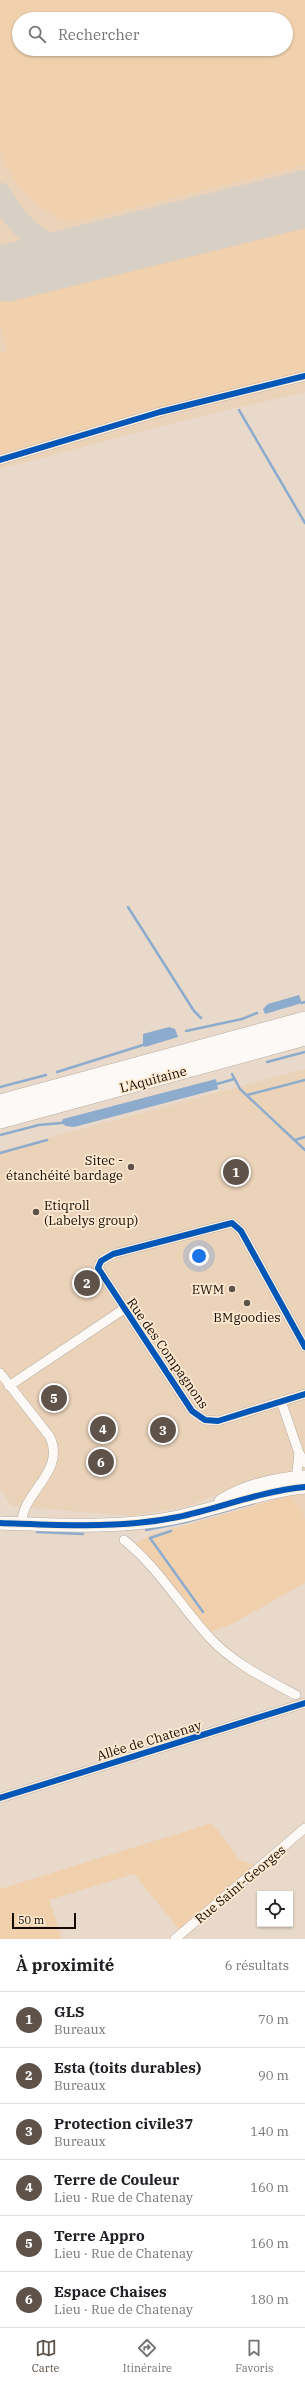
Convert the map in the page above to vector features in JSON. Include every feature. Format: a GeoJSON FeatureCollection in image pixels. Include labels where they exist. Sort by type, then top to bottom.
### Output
{"type":"FeatureCollection","features":[{"type":"Feature","properties":{"kind":"highway","name":"L'Aquitaine"},"geometry":{"type":"LineString","coordinates":[[0,1103],[305,1020]]}},
{"type":"Feature","properties":{"kind":"highway","name":"L'Aquitaine"},"geometry":{"type":"LineString","coordinates":[[0,1120],[305,1037]]}},
{"type":"Feature","properties":{"kind":"street"},"geometry":{"type":"LineString","coordinates":[[0,460],[154,414],[305,376]]}},
{"type":"Feature","properties":{"kind":"street","name":"Rue des Compagnons"},"geometry":{"type":"LineString","coordinates":[[305,1347],[242,1231],[232,1223],[113,1254],[101,1262],[98,1268],[192,1411],[200,1418],[218,1421],[305,1394]]}},
{"type":"Feature","properties":{"kind":"street","name":"Rue des Compagnons"},"geometry":{"type":"LineString","coordinates":[[9,1386],[124,1309]]}},
{"type":"Feature","properties":{"kind":"street"},"geometry":{"type":"LineString","coordinates":[[0,1373],[50,1437],[53,1447],[50,1470],[23,1510],[22,1524]]}},
{"type":"Feature","properties":{"kind":"street"},"geometry":{"type":"LineString","coordinates":[[282,1401],[299,1453],[302,1480]]}},
{"type":"Feature","properties":{"kind":"street"},"geometry":{"type":"LineString","coordinates":[[299,1453],[305,1463]]}},
{"type":"Feature","properties":{"kind":"street"},"geometry":{"type":"LineString","coordinates":[[199,1512],[245,1490],[302,1480]]}},
{"type":"Feature","properties":{"kind":"street"},"geometry":{"type":"LineString","coordinates":[[0,1523],[88,1526],[126,1524],[199,1512],[281,1490],[302,1480]]}},
{"type":"Feature","properties":{"kind":"street"},"geometry":{"type":"LineString","coordinates":[[124,1540],[174,1593],[211,1640],[260,1676],[301,1699]]}},
{"type":"Feature","properties":{"kind":"street","name":"Allée de Chatenay"},"geometry":{"type":"LineString","coordinates":[[0,1798],[301,1699]]}},
{"type":"Feature","properties":{"kind":"street","name":"Rue Saint-Georges"},"geometry":{"type":"LineString","coordinates":[[174,1939],[305,1828]]}},
{"type":"Feature","properties":{"kind":"shaded area"},"geometry":{"type":"Polygon","coordinates":[[[0,0],[305,0],[305,392],[185,420],[0,469],[0,0]]]}},
{"type":"Feature","properties":{"kind":"shaded area"},"geometry":{"type":"Polygon","coordinates":[[[0,0],[305,0],[305,165],[70,223],[46,210],[28,196],[6,166],[0,153],[0,0]]]}},
{"type":"Feature","properties":{"kind":"shaded area"},"geometry":{"type":"Polygon","coordinates":[[[305,226],[305,374],[142,413],[0,454],[0,353],[7,351],[0,324],[0,300],[305,226]]]}},
{"type":"Feature","properties":{"kind":"shaded area"},"geometry":{"type":"Polygon","coordinates":[[[305,1069],[305,1519],[281,1475],[234,1487],[189,1506],[131,1516],[11,1506],[0,1488],[0,1151],[305,1069]]]}},
{"type":"Feature","properties":{"kind":"shaded area"},"geometry":{"type":"Polygon","coordinates":[[[292,1495],[305,1519],[305,1583],[228,1626],[206,1633],[131,1546],[151,1535],[292,1495]]]}},
{"type":"Feature","properties":{"kind":"shaded area"},"geometry":{"type":"Polygon","coordinates":[[[212,1823],[240,1860],[260,1867],[182,1933],[134,1874],[49,1900],[62,1939],[0,1939],[0,1889],[212,1823]]]}},
{"type":"Feature","properties":{"kind":"water"},"geometry":{"type":"Polygon","coordinates":[[[299,995],[302,1003],[265,1014],[263,1009],[268,1004],[299,995]]]}},
{"type":"Feature","properties":{"kind":"water"},"geometry":{"type":"Polygon","coordinates":[[[169,1027],[175,1029],[178,1037],[145,1047],[143,1045],[143,1034],[169,1027]]]}},
{"type":"Feature","properties":{"kind":"water"},"geometry":{"type":"Polygon","coordinates":[[[216,1079],[218,1089],[74,1127],[66,1126],[61,1123],[63,1119],[216,1079]]]}},
{"type":"Feature","properties":{"kind":"waterway"},"geometry":{"type":"LineString","coordinates":[[239,410],[305,523]]}},
{"type":"Feature","properties":{"kind":"waterway"},"geometry":{"type":"LineString","coordinates":[[128,907],[194,1011],[201,1018]]}},
{"type":"Feature","properties":{"kind":"waterway"},"geometry":{"type":"LineString","coordinates":[[186,1031],[242,1019],[257,1013]]}},
{"type":"Feature","properties":{"kind":"waterway"},"geometry":{"type":"LineString","coordinates":[[57,1072],[143,1045]]}},
{"type":"Feature","properties":{"kind":"waterway"},"geometry":{"type":"LineString","coordinates":[[267,1062],[305,1052]]}},
{"type":"Feature","properties":{"kind":"waterway"},"geometry":{"type":"LineString","coordinates":[[232,1074],[240,1089],[305,1150]]}},
{"type":"Feature","properties":{"kind":"waterway"},"geometry":{"type":"LineString","coordinates":[[0,1087],[46,1075]]}},
{"type":"Feature","properties":{"kind":"waterway"},"geometry":{"type":"LineString","coordinates":[[217,1084],[234,1079]]}},
{"type":"Feature","properties":{"kind":"waterway"},"geometry":{"type":"LineString","coordinates":[[247,1095],[305,1080]]}},
{"type":"Feature","properties":{"kind":"waterway"},"geometry":{"type":"LineString","coordinates":[[0,1135],[39,1125],[61,1123]]}},
{"type":"Feature","properties":{"kind":"waterway"},"geometry":{"type":"LineString","coordinates":[[295,1140],[305,1137]]}},
{"type":"Feature","properties":{"kind":"waterway"},"geometry":{"type":"LineString","coordinates":[[0,1153],[47,1140]]}},
{"type":"Feature","properties":{"kind":"waterway"},"geometry":{"type":"LineString","coordinates":[[146,1530],[186,1522],[254,1503]]}},
{"type":"Feature","properties":{"kind":"waterway"},"geometry":{"type":"LineString","coordinates":[[171,1531],[150,1538],[203,1612]]}},
{"type":"Feature","properties":{"kind":"waterway"},"geometry":{"type":"LineString","coordinates":[[37,1532],[83,1534]]}},
{"type":"Feature","properties":{"kind":"taxiway"},"geometry":{"type":"LineString","coordinates":[[0,194],[16,218],[39,239],[55,248],[83,253]]}},
{"type":"Feature","properties":{"kind":"runway"},"geometry":{"type":"LineString","coordinates":[[6,273],[305,199]]}},
{"type":"Feature","properties":{"kind":"cycle path"},"geometry":{"type":"LineString","coordinates":[[0,460],[160,412],[305,376]]}},
{"type":"Feature","properties":{"kind":"cycle path"},"geometry":{"type":"LineString","coordinates":[[305,1347],[241,1231],[232,1223],[113,1254],[101,1261],[98,1268],[192,1411],[205,1420],[218,1421],[305,1394]]}},
{"type":"Feature","properties":{"kind":"cycle path"},"geometry":{"type":"LineString","coordinates":[[0,1523],[112,1525],[156,1521],[178,1517],[273,1492],[305,1487]]}},
{"type":"Feature","properties":{"kind":"cycle path"},"geometry":{"type":"LineString","coordinates":[[0,1798],[305,1703]]}},
{"type":"Feature","properties":{"kind":"place","name":"Sitec - étanchéité bardage"},"geometry":{"type":"Point","coordinates":[131,1167]}},
{"type":"Feature","properties":{"kind":"place","name":"GLS"},"geometry":{"type":"Point","coordinates":[236,1172]}},
{"type":"Feature","properties":{"kind":"place","name":"Etiqroll (Labelys group)"},"geometry":{"type":"Point","coordinates":[36,1212]}},
{"type":"Feature","properties":{"kind":"place","name":"Esta (toits durables)"},"geometry":{"type":"Point","coordinates":[87,1283]}},
{"type":"Feature","properties":{"kind":"place","name":"EWM"},"geometry":{"type":"Point","coordinates":[232,1289]}},
{"type":"Feature","properties":{"kind":"place","name":"BMgoodies"},"geometry":{"type":"Point","coordinates":[247,1303]}},
{"type":"Feature","properties":{"kind":"place","name":"Terre Appro"},"geometry":{"type":"Point","coordinates":[54,1398]}},
{"type":"Feature","properties":{"kind":"place","name":"Terre de Couleur"},"geometry":{"type":"Point","coordinates":[103,1429]}},
{"type":"Feature","properties":{"kind":"place","name":"Protection civile37"},"geometry":{"type":"Point","coordinates":[163,1430]}},
{"type":"Feature","properties":{"kind":"place","name":"Espace Chaises"},"geometry":{"type":"Point","coordinates":[101,1462]}}]}
